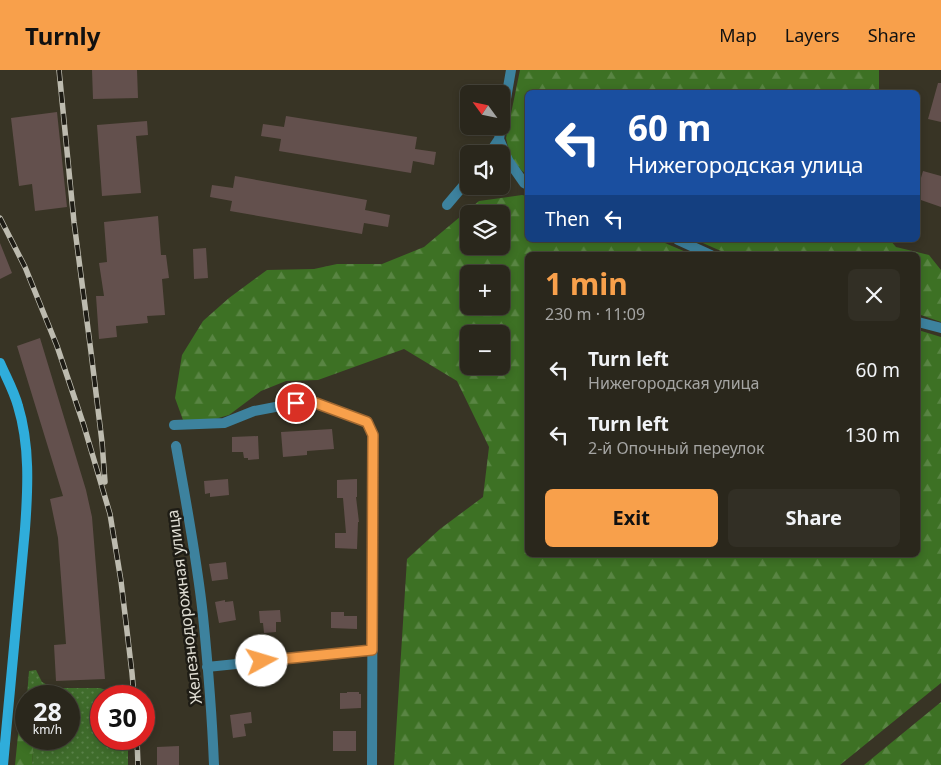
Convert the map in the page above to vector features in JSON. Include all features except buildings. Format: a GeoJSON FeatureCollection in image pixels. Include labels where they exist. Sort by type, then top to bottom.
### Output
{"type":"FeatureCollection","features":[{"type":"Feature","properties":{"kind":"street"},"geometry":{"type":"LineString","coordinates":[[495,145],[499,139],[511,70]]}},
{"type":"Feature","properties":{"kind":"street"},"geometry":{"type":"LineString","coordinates":[[499,139],[508,160],[525,184]]}},
{"type":"Feature","properties":{"kind":"street"},"geometry":{"type":"LineString","coordinates":[[446,206],[460,190]]}},
{"type":"Feature","properties":{"kind":"street"},"geometry":{"type":"LineString","coordinates":[[683,242],[705,252]]}},
{"type":"Feature","properties":{"kind":"street"},"geometry":{"type":"LineString","coordinates":[[920,323],[941,328]]}},
{"type":"Feature","properties":{"kind":"street"},"geometry":{"type":"LineString","coordinates":[[0,363],[21,416],[27,470],[25,529],[3,765]]}},
{"type":"Feature","properties":{"kind":"street"},"geometry":{"type":"LineString","coordinates":[[174,425],[224,423],[254,411],[296,403],[313,402],[367,422],[373,435],[372,765]]}},
{"type":"Feature","properties":{"kind":"street","name":"Железнодорожная улица"},"geometry":{"type":"LineString","coordinates":[[176,446],[203,615],[212,714],[214,765]]}},
{"type":"Feature","properties":{"kind":"street"},"geometry":{"type":"LineString","coordinates":[[207,667],[372,650]]}},
{"type":"Feature","properties":{"kind":"green space"},"geometry":{"type":"Polygon","coordinates":[[[520,70],[879,70],[879,90],[525,90],[525,173],[510,156],[510,145],[508,145],[506,138],[507,135],[510,135],[510,119],[520,70]]]}},
{"type":"Feature","properties":{"kind":"green space"},"geometry":{"type":"Polygon","coordinates":[[[522,195],[525,196],[525,242],[663,242],[686,252],[525,252],[525,557],[920,557],[920,331],[941,337],[941,683],[840,765],[394,765],[407,559],[440,529],[483,497],[489,447],[457,381],[404,349],[318,380],[286,381],[261,391],[229,415],[208,421],[183,420],[175,398],[182,355],[203,321],[229,298],[267,270],[314,269],[337,264],[382,264],[424,247],[460,217],[460,255],[510,255],[510,205],[474,205],[479,201],[522,195]]]}},
{"type":"Feature","properties":{"kind":"green space"},"geometry":{"type":"Polygon","coordinates":[[[701,242],[892,242],[896,247],[917,252],[723,252],[701,242]]]}},
{"type":"Feature","properties":{"kind":"green space"},"geometry":{"type":"Polygon","coordinates":[[[920,253],[929,255],[941,270],[941,322],[920,315],[920,253]]]}},
{"type":"Feature","properties":{"kind":"green space"},"geometry":{"type":"Polygon","coordinates":[[[36,670],[42,682],[48,685],[28,685],[29,671],[36,670]]]}},
{"type":"Feature","properties":{"kind":"green space"},"geometry":{"type":"Polygon","coordinates":[[[80,688],[90,688],[90,750],[128,750],[128,765],[32,765],[33,750],[80,750],[80,688]]]}},
{"type":"Feature","properties":{"kind":"green space"},"geometry":{"type":"Polygon","coordinates":[[[941,702],[941,765],[864,765],[941,702]]]}},
{"type":"Feature","properties":{"kind":"green space"},"geometry":{"type":"Polygon","coordinates":[[[16,750],[33,750],[32,765],[15,765],[16,750]]]}},
{"type":"Feature","properties":{"kind":"railway"},"geometry":{"type":"LineString","coordinates":[[59,70],[74,222],[102,442],[105,482]]}},
{"type":"Feature","properties":{"kind":"railway"},"geometry":{"type":"LineString","coordinates":[[0,218],[25,267],[57,346],[84,426],[110,514],[121,581],[133,685]]}},
{"type":"Feature","properties":{"kind":"railway"},"geometry":{"type":"LineString","coordinates":[[137,750],[138,765]]}},
{"type":"Feature","properties":{"kind":"route"},"geometry":{"type":"LineString","coordinates":[[262,661],[372,650],[373,435],[367,422],[313,402],[296,403]]}}]}
